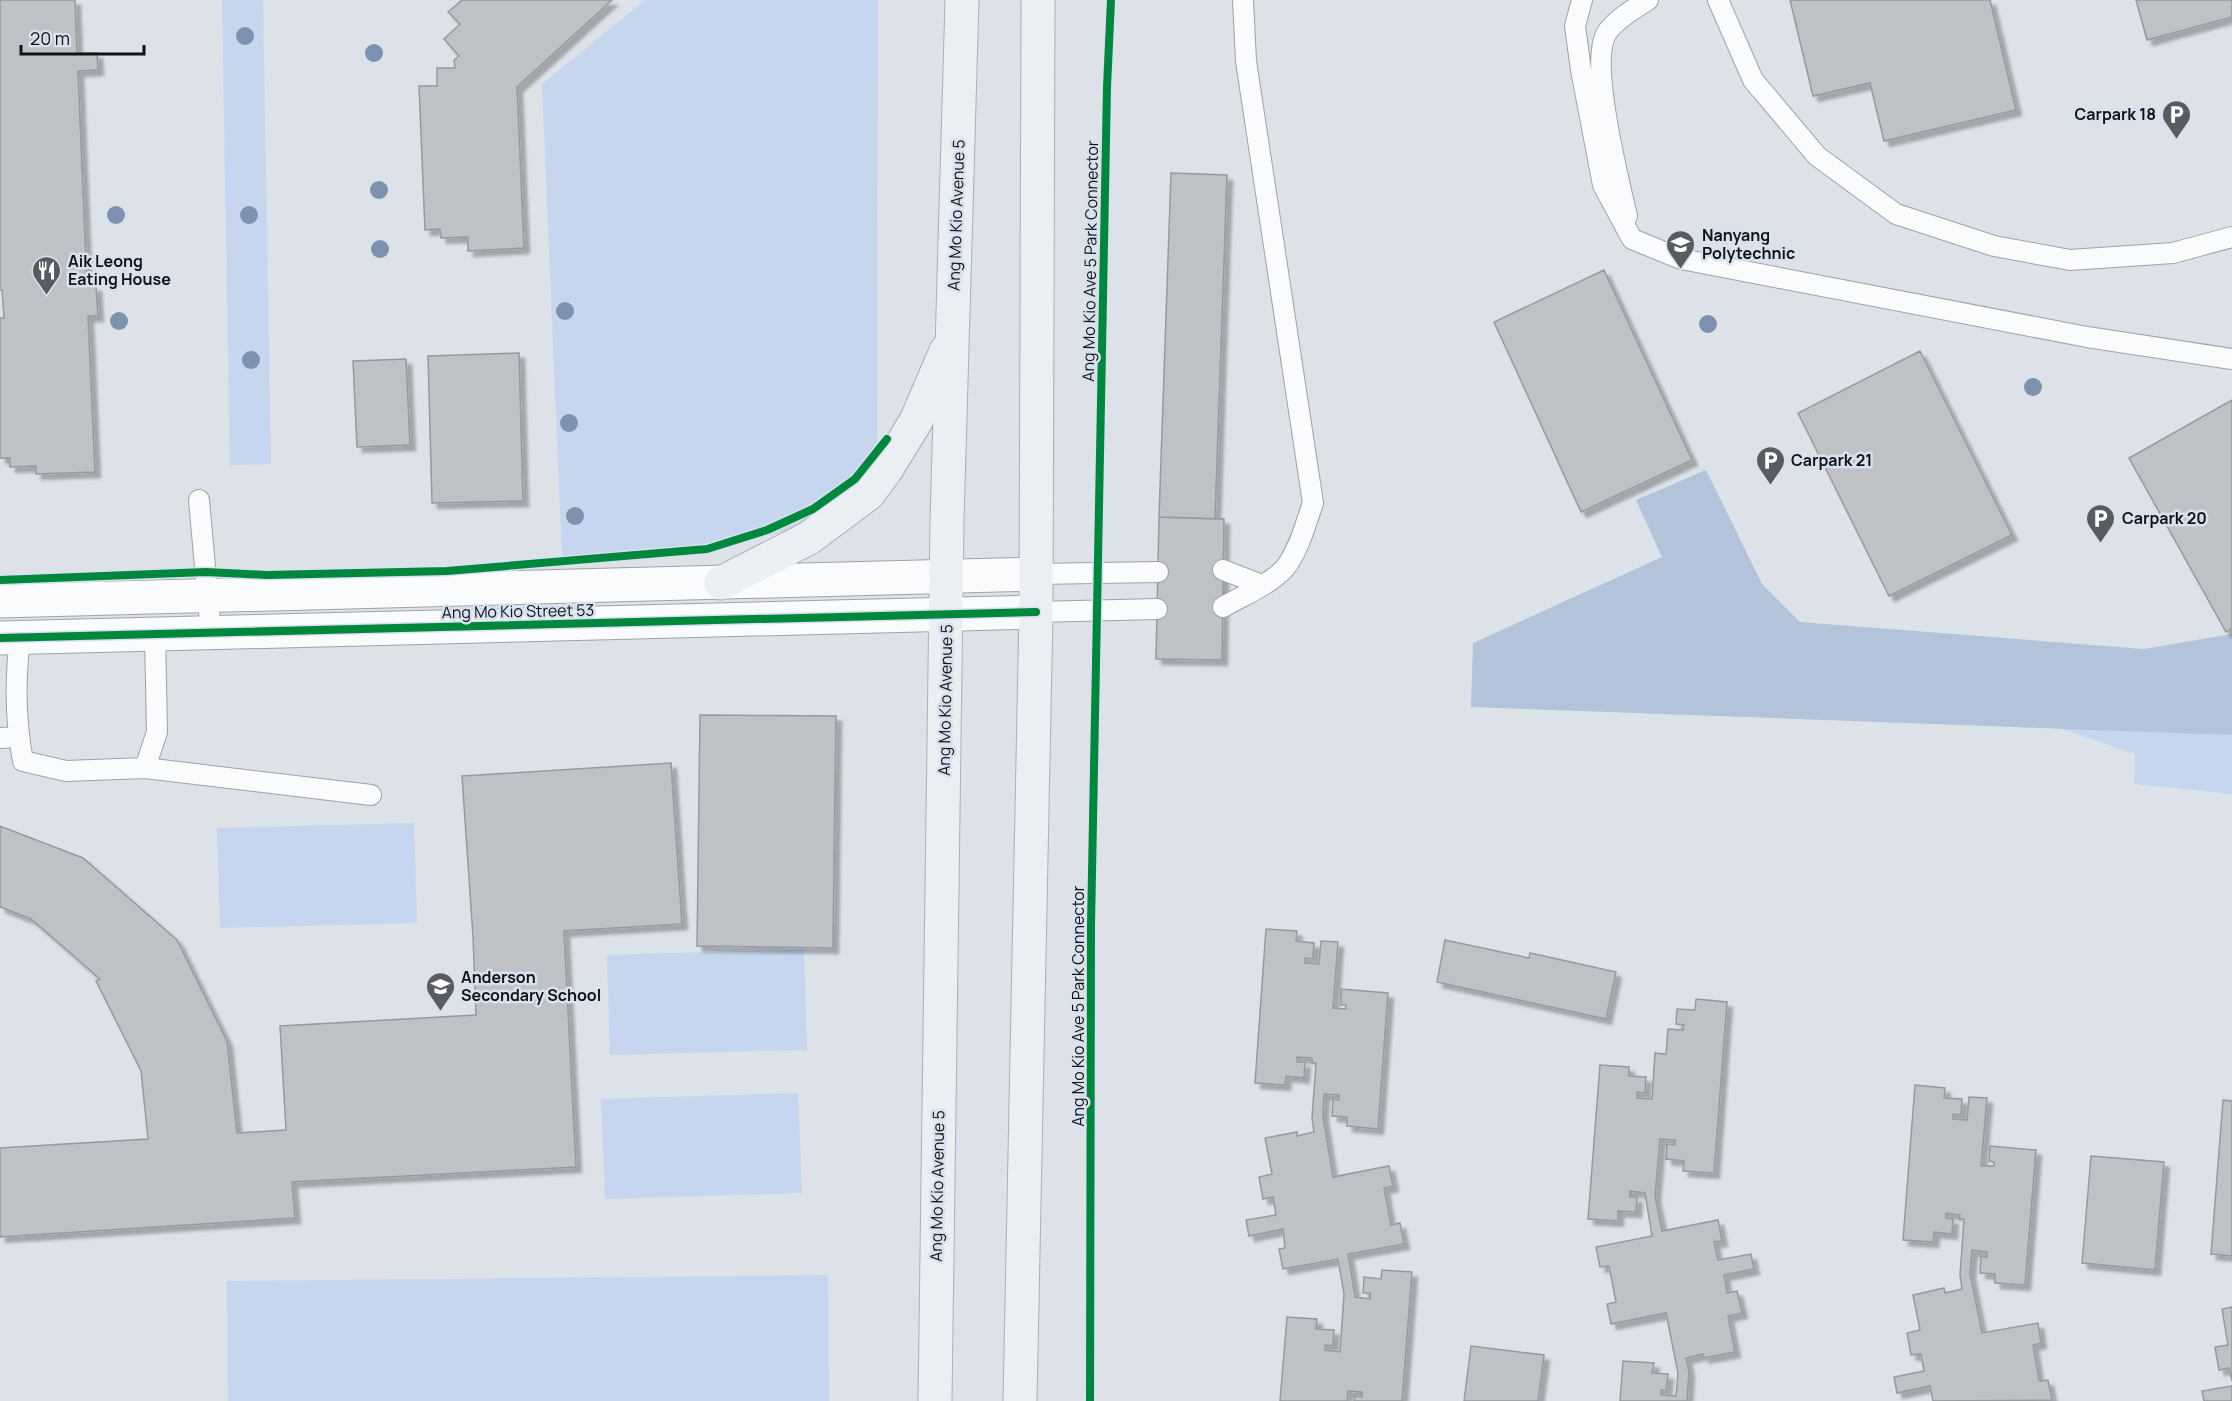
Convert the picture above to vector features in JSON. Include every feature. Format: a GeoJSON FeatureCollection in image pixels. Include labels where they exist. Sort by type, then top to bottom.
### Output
{"type":"FeatureCollection","features":[{"type":"Feature","properties":{"kind":"main road","name":"Ang Mo Kio Avenue 5"},"geometry":{"type":"LineString","coordinates":[[935,1401],[934,1324],[946,614],[962,0]]}},
{"type":"Feature","properties":{"kind":"main road"},"geometry":{"type":"LineString","coordinates":[[1020,1401],[1036,612],[1038,0]]}},
{"type":"Feature","properties":{"kind":"main road"},"geometry":{"type":"LineString","coordinates":[[721,583],[809,538],[868,494],[886,471],[916,421],[953,333]]}},
{"type":"Feature","properties":{"kind":"street","name":"Ang Mo Kio Street 53"},"geometry":{"type":"LineString","coordinates":[[0,601],[1035,574]]}},
{"type":"Feature","properties":{"kind":"street","name":"Ang Mo Kio Street 53"},"geometry":{"type":"LineString","coordinates":[[10,638],[1036,612]]}},
{"type":"Feature","properties":{"kind":"lane"},"geometry":{"type":"LineString","coordinates":[[1223,607],[1262,585],[1287,565],[1300,542],[1313,503],[1246,61],[1244,0]]}},
{"type":"Feature","properties":{"kind":"lane"},"geometry":{"type":"LineString","coordinates":[[1582,0],[1575,26],[1602,185],[1632,239],[1681,259],[2087,337],[2232,359]]}},
{"type":"Feature","properties":{"kind":"lane"},"geometry":{"type":"LineString","coordinates":[[1632,239],[1604,107],[1600,62],[1607,32],[1648,0]]}},
{"type":"Feature","properties":{"kind":"lane"},"geometry":{"type":"LineString","coordinates":[[1719,0],[1752,80],[1817,156],[1896,214],[1994,246],[2070,260],[2173,253],[2232,237]]}},
{"type":"Feature","properties":{"kind":"lane"},"geometry":{"type":"LineString","coordinates":[[199,500],[211,633]]}},
{"type":"Feature","properties":{"kind":"lane"},"geometry":{"type":"LineString","coordinates":[[1223,570],[1262,585]]}},
{"type":"Feature","properties":{"kind":"lane"},"geometry":{"type":"LineString","coordinates":[[1035,574],[1156,572]]}},
{"type":"Feature","properties":{"kind":"lane"},"geometry":{"type":"LineString","coordinates":[[1036,612],[1155,609]]}},
{"type":"Feature","properties":{"kind":"lane"},"geometry":{"type":"LineString","coordinates":[[146,768],[157,732],[155,634]]}},
{"type":"Feature","properties":{"kind":"lane"},"geometry":{"type":"LineString","coordinates":[[10,638],[16,672],[9,737],[23,760],[66,771],[146,768],[371,795]]}},
{"type":"Feature","properties":{"kind":"shaded area"},"geometry":{"type":"Polygon","coordinates":[[[222,0],[263,0],[271,464],[230,465],[222,0]]]}},
{"type":"Feature","properties":{"kind":"shaded area"},"geometry":{"type":"Polygon","coordinates":[[[645,0],[878,0],[877,460],[801,526],[715,551],[562,556],[542,84],[645,0]]]}},
{"type":"Feature","properties":{"kind":"shaded area"},"geometry":{"type":"Polygon","coordinates":[[[1706,470],[1762,584],[1800,622],[2144,649],[2232,634],[2232,735],[1471,707],[1473,643],[1662,557],[1636,500],[1706,470]]]}},
{"type":"Feature","properties":{"kind":"shaded area"},"geometry":{"type":"Polygon","coordinates":[[[2232,673],[2232,794],[2134,784],[2135,754],[1971,698],[2232,673]]]}},
{"type":"Feature","properties":{"kind":"shaded area"},"geometry":{"type":"Polygon","coordinates":[[[414,823],[417,923],[220,928],[217,828],[414,823]]]}},
{"type":"Feature","properties":{"kind":"shaded area"},"geometry":{"type":"Polygon","coordinates":[[[804,949],[807,1050],[610,1055],[607,955],[804,949]]]}},
{"type":"Feature","properties":{"kind":"shaded area"},"geometry":{"type":"Polygon","coordinates":[[[798,1093],[802,1193],[605,1199],[601,1099],[798,1093]]]}},
{"type":"Feature","properties":{"kind":"shaded area"},"geometry":{"type":"Polygon","coordinates":[[[828,1275],[829,1401],[228,1401],[227,1281],[828,1275]]]}},
{"type":"Feature","properties":{"kind":"building"},"geometry":{"type":"Polygon","coordinates":[[[0,0],[75,0],[77,53],[97,53],[98,70],[78,71],[87,286],[96,286],[98,316],[88,316],[95,472],[36,474],[36,466],[10,467],[10,458],[0,458],[0,318],[4,318],[2,290],[0,290],[0,0]]]}},
{"type":"Feature","properties":{"kind":"building"},"geometry":{"type":"Polygon","coordinates":[[[462,0],[612,0],[517,87],[524,248],[468,251],[468,237],[441,238],[440,229],[425,230],[419,86],[437,86],[437,68],[455,68],[454,60],[459,56],[444,39],[460,24],[448,12],[462,0]]]}},
{"type":"Feature","properties":{"kind":"building"},"geometry":{"type":"Polygon","coordinates":[[[1790,0],[1990,0],[2016,110],[1884,141],[1870,83],[1813,96],[1790,0]]]}},
{"type":"Feature","properties":{"kind":"building"},"geometry":{"type":"Polygon","coordinates":[[[2136,0],[2232,0],[2232,17],[2147,40],[2136,0]]]}},
{"type":"Feature","properties":{"kind":"building"},"geometry":{"type":"Polygon","coordinates":[[[1171,173],[1227,175],[1215,519],[1159,517],[1171,173]]]}},
{"type":"Feature","properties":{"kind":"building"},"geometry":{"type":"Polygon","coordinates":[[[1604,270],[1692,460],[1581,512],[1494,322],[1604,270]]]}},
{"type":"Feature","properties":{"kind":"building"},"geometry":{"type":"Polygon","coordinates":[[[1920,351],[2012,535],[1889,596],[1798,413],[1920,351]]]}},
{"type":"Feature","properties":{"kind":"building"},"geometry":{"type":"Polygon","coordinates":[[[519,353],[523,501],[432,503],[428,356],[519,353]]]}},
{"type":"Feature","properties":{"kind":"building"},"geometry":{"type":"Polygon","coordinates":[[[406,359],[410,445],[357,447],[353,361],[406,359]]]}},
{"type":"Feature","properties":{"kind":"building"},"geometry":{"type":"Polygon","coordinates":[[[2232,400],[2232,628],[2226,632],[2129,458],[2232,400]]]}},
{"type":"Feature","properties":{"kind":"building"},"geometry":{"type":"Polygon","coordinates":[[[1159,517],[1224,519],[1222,660],[1156,659],[1159,517]]]}},
{"type":"Feature","properties":{"kind":"building"},"geometry":{"type":"Polygon","coordinates":[[[700,715],[836,716],[833,948],[697,946],[700,715]]]}},
{"type":"Feature","properties":{"kind":"building"},"geometry":{"type":"Polygon","coordinates":[[[671,763],[682,924],[564,931],[576,1167],[292,1182],[295,1218],[0,1237],[0,1148],[148,1139],[141,1071],[96,981],[100,979],[31,919],[0,907],[0,826],[83,858],[177,940],[227,1041],[237,1133],[286,1130],[280,1026],[476,1015],[462,776],[671,763]]]}},
{"type":"Feature","properties":{"kind":"building"},"geometry":{"type":"Polygon","coordinates":[[[1266,929],[1297,931],[1296,941],[1314,943],[1313,959],[1305,958],[1305,963],[1319,964],[1321,941],[1338,942],[1333,1008],[1346,1009],[1346,1005],[1341,1005],[1341,989],[1388,993],[1378,1129],[1347,1126],[1347,1117],[1332,1116],[1333,1099],[1339,1100],[1339,1095],[1324,1094],[1323,1117],[1333,1177],[1389,1166],[1393,1186],[1384,1188],[1391,1225],[1400,1223],[1404,1244],[1348,1254],[1355,1297],[1370,1299],[1370,1293],[1363,1293],[1364,1277],[1381,1279],[1382,1270],[1412,1272],[1402,1401],[1354,1401],[1355,1396],[1362,1397],[1362,1392],[1348,1391],[1347,1401],[1280,1401],[1287,1317],[1317,1319],[1316,1329],[1334,1330],[1333,1346],[1325,1345],[1325,1350],[1340,1352],[1344,1294],[1338,1259],[1283,1269],[1279,1249],[1285,1248],[1283,1229],[1249,1236],[1246,1220],[1276,1215],[1273,1197],[1263,1199],[1259,1177],[1272,1174],[1265,1138],[1297,1132],[1297,1136],[1314,1132],[1312,1118],[1316,1063],[1312,1063],[1312,1058],[1297,1057],[1297,1062],[1305,1062],[1304,1078],[1286,1076],[1285,1085],[1255,1083],[1266,929]]]}},
{"type":"Feature","properties":{"kind":"building"},"geometry":{"type":"Polygon","coordinates":[[[1445,940],[1529,958],[1530,953],[1616,972],[1606,1019],[1437,982],[1445,940]]]}},
{"type":"Feature","properties":{"kind":"building"},"geometry":{"type":"Polygon","coordinates":[[[1696,999],[1727,1002],[1714,1173],[1683,1171],[1684,1161],[1666,1159],[1667,1144],[1675,1145],[1675,1140],[1660,1139],[1655,1196],[1662,1231],[1718,1220],[1722,1241],[1714,1242],[1718,1260],[1751,1254],[1754,1269],[1724,1275],[1727,1293],[1737,1291],[1742,1313],[1728,1316],[1735,1352],[1704,1358],[1703,1354],[1686,1358],[1689,1371],[1687,1401],[1620,1401],[1623,1361],[1654,1363],[1652,1373],[1668,1374],[1666,1391],[1661,1390],[1661,1395],[1676,1396],[1678,1373],[1666,1313],[1611,1324],[1607,1304],[1616,1302],[1609,1266],[1600,1267],[1596,1247],[1652,1236],[1645,1193],[1630,1191],[1630,1197],[1637,1197],[1636,1212],[1618,1211],[1618,1221],[1588,1219],[1600,1065],[1629,1067],[1629,1076],[1646,1077],[1645,1093],[1637,1092],[1637,1098],[1652,1099],[1655,1053],[1666,1054],[1668,1029],[1683,1030],[1684,1025],[1676,1024],[1677,1009],[1695,1010],[1696,999]]]}},
{"type":"Feature","properties":{"kind":"building"},"geometry":{"type":"Polygon","coordinates":[[[1915,1085],[1945,1088],[1944,1098],[1962,1099],[1961,1115],[1953,1114],[1953,1119],[1967,1120],[1969,1097],[1987,1098],[1981,1166],[1994,1166],[1994,1162],[1989,1161],[1990,1146],[2036,1150],[2025,1285],[1995,1283],[1995,1274],[1980,1273],[1981,1256],[1987,1257],[1987,1252],[1972,1250],[1970,1274],[1982,1333],[2038,1323],[2041,1343],[2033,1345],[2039,1381],[2048,1380],[2052,1400],[1933,1401],[1930,1386],[1897,1393],[1894,1377],[1924,1371],[1921,1354],[1911,1355],[1907,1333],[1920,1330],[1913,1295],[1944,1288],[1945,1293],[1962,1289],[1960,1275],[1964,1219],[1959,1219],[1960,1215],[1946,1213],[1946,1218],[1953,1219],[1952,1234],[1934,1232],[1933,1242],[1903,1240],[1915,1085]]]}},
{"type":"Feature","properties":{"kind":"building"},"geometry":{"type":"Polygon","coordinates":[[[2223,1100],[2232,1101],[2232,1256],[2211,1254],[2223,1100]]]}},
{"type":"Feature","properties":{"kind":"building"},"geometry":{"type":"Polygon","coordinates":[[[2091,1156],[2164,1162],[2155,1270],[2082,1263],[2091,1156]]]}},
{"type":"Feature","properties":{"kind":"building"},"geometry":{"type":"Polygon","coordinates":[[[2232,1307],[2232,1381],[2229,1368],[2219,1370],[2215,1347],[2228,1345],[2222,1309],[2232,1307]]]}},
{"type":"Feature","properties":{"kind":"building"},"geometry":{"type":"Polygon","coordinates":[[[1471,1346],[1544,1355],[1538,1401],[1464,1401],[1471,1346]]]}},
{"type":"Feature","properties":{"kind":"building"},"geometry":{"type":"Polygon","coordinates":[[[2232,1386],[2232,1401],[2204,1401],[2202,1391],[2232,1386]]]}},
{"type":"Feature","properties":{"kind":"cycle path","name":"Ang Mo Kio Ave 5 Park Connector"},"geometry":{"type":"LineString","coordinates":[[1090,1401],[1091,925],[1107,87],[1111,0]]}},
{"type":"Feature","properties":{"kind":"cycle path"},"geometry":{"type":"LineString","coordinates":[[0,580],[206,572],[267,575],[447,571],[707,549],[767,530],[813,509],[855,479],[887,439]]}},
{"type":"Feature","properties":{"kind":"cycle path"},"geometry":{"type":"LineString","coordinates":[[0,638],[1036,612]]}},
{"type":"Feature","properties":{"kind":"place","name":"Carpark 18"},"geometry":{"type":"Point","coordinates":[2177,140]}},
{"type":"Feature","properties":{"kind":"place","name":"Nanyang Polytechnic"},"geometry":{"type":"Point","coordinates":[1681,270]}},
{"type":"Feature","properties":{"kind":"place","name":"Aik Leong Eating House"},"geometry":{"type":"Point","coordinates":[47,296]}},
{"type":"Feature","properties":{"kind":"place","name":"Carpark 21"},"geometry":{"type":"Point","coordinates":[1770,486]}},
{"type":"Feature","properties":{"kind":"place","name":"Carpark 20"},"geometry":{"type":"Point","coordinates":[2101,544]}},
{"type":"Feature","properties":{"kind":"place","name":"Anderson Secondary School"},"geometry":{"type":"Point","coordinates":[440,1012]}}]}
